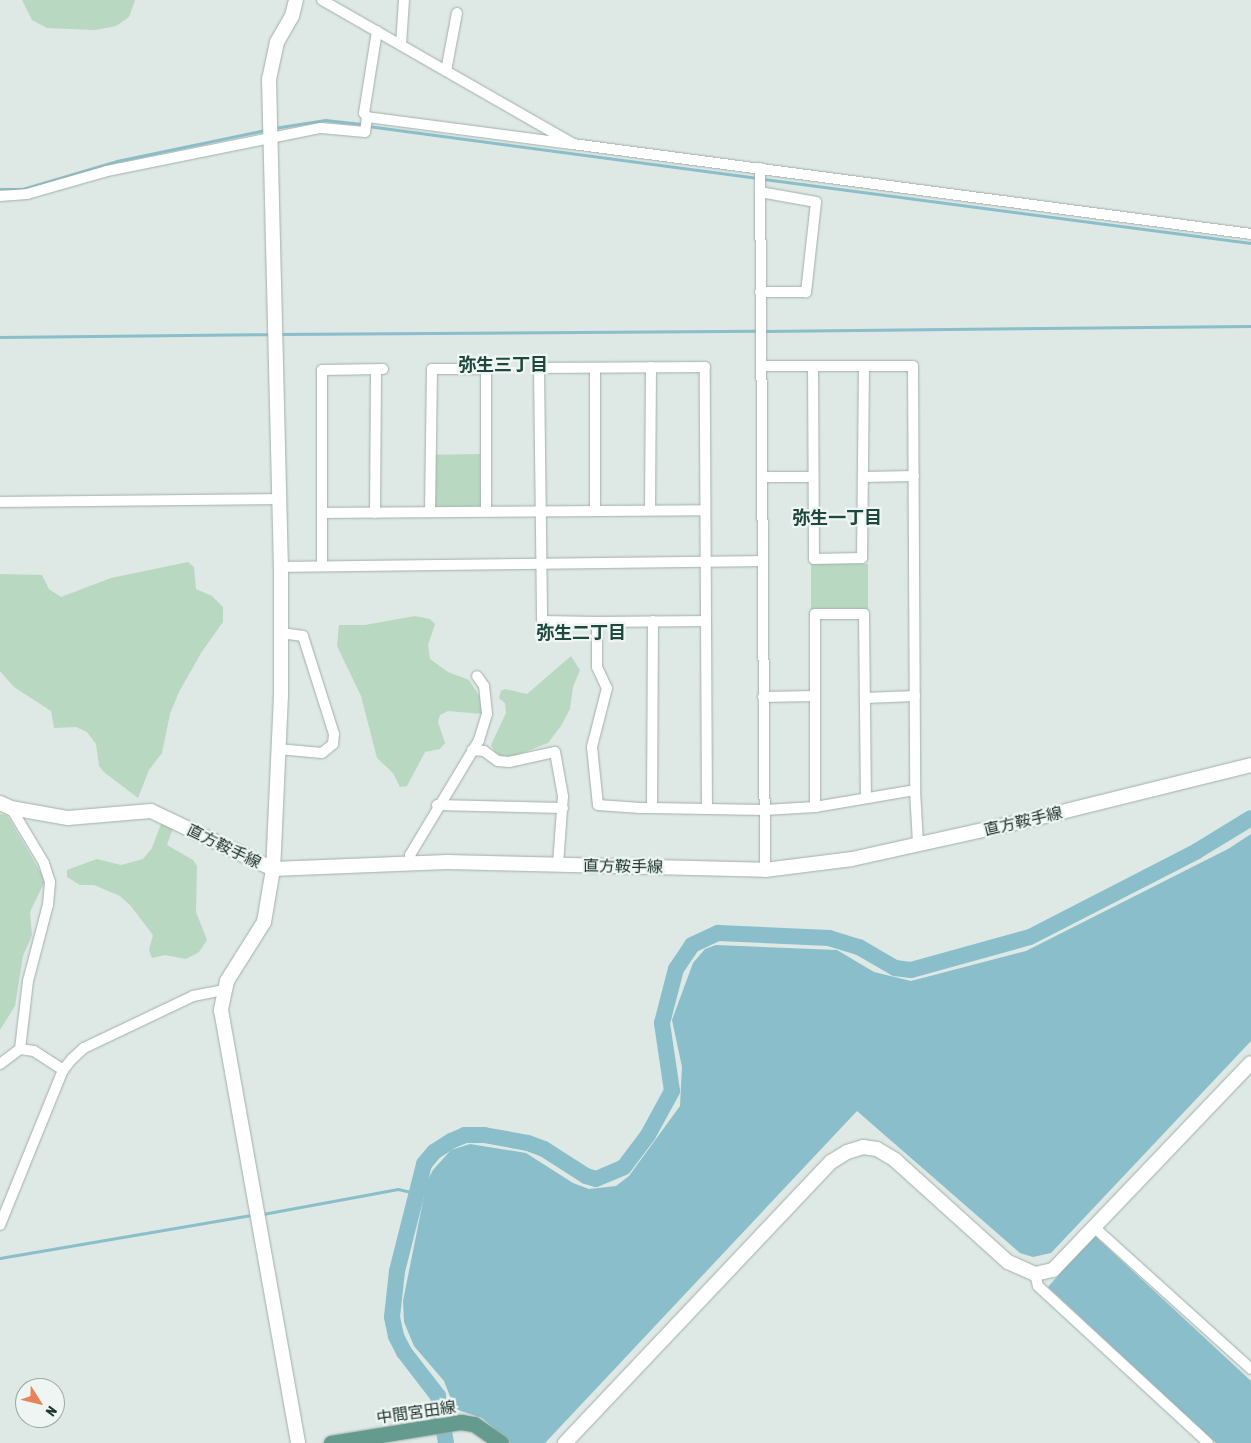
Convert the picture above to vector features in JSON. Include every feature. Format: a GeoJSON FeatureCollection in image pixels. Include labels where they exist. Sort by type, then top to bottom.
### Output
{"type":"FeatureCollection","features":[{"type":"Feature","properties":{"kind":"main road","name":"中間宮田線"},"geometry":{"type":"LineString","coordinates":[[332,1443],[461,1422],[474,1424],[501,1443]]}},
{"type":"Feature","properties":{"kind":"street"},"geometry":{"type":"LineString","coordinates":[[296,0],[292,16],[277,42],[269,79],[281,567],[278,749],[273,869],[264,922],[224,990],[221,1010],[298,1443]]}},
{"type":"Feature","properties":{"kind":"street"},"geometry":{"type":"LineString","coordinates":[[322,0],[572,144]]}},
{"type":"Feature","properties":{"kind":"street"},"geometry":{"type":"LineString","coordinates":[[401,45],[404,0]]}},
{"type":"Feature","properties":{"kind":"street"},"geometry":{"type":"LineString","coordinates":[[446,71],[457,13]]}},
{"type":"Feature","properties":{"kind":"street"},"geometry":{"type":"LineString","coordinates":[[0,196],[27,194],[107,171],[270,140],[320,128],[365,132],[367,117],[364,113],[377,31]]}},
{"type":"Feature","properties":{"kind":"street"},"geometry":{"type":"LineString","coordinates":[[367,117],[1251,234]]}},
{"type":"Feature","properties":{"kind":"street"},"geometry":{"type":"LineString","coordinates":[[760,168],[763,697],[766,870]]}},
{"type":"Feature","properties":{"kind":"street"},"geometry":{"type":"LineString","coordinates":[[760,192],[816,202],[806,292],[760,292]]}},
{"type":"Feature","properties":{"kind":"street"},"geometry":{"type":"LineString","coordinates":[[761,366],[913,366],[915,790],[918,844]]}},
{"type":"Feature","properties":{"kind":"street"},"geometry":{"type":"LineString","coordinates":[[812,366],[814,559],[862,558],[864,366]]}},
{"type":"Feature","properties":{"kind":"street"},"geometry":{"type":"LineString","coordinates":[[650,510],[651,367]]}},
{"type":"Feature","properties":{"kind":"street"},"geometry":{"type":"LineString","coordinates":[[706,621],[542,621],[539,368],[705,367],[707,809]]}},
{"type":"Feature","properties":{"kind":"street"},"geometry":{"type":"LineString","coordinates":[[595,368],[595,511]]}},
{"type":"Feature","properties":{"kind":"street"},"geometry":{"type":"LineString","coordinates":[[322,566],[322,370],[379,369],[375,513]]}},
{"type":"Feature","properties":{"kind":"street"},"geometry":{"type":"LineString","coordinates":[[430,512],[432,369],[486,369],[486,512]]}},
{"type":"Feature","properties":{"kind":"street"},"geometry":{"type":"LineString","coordinates":[[863,477],[914,476]]}},
{"type":"Feature","properties":{"kind":"street"},"geometry":{"type":"LineString","coordinates":[[762,477],[813,477]]}},
{"type":"Feature","properties":{"kind":"street"},"geometry":{"type":"LineString","coordinates":[[1,502],[280,499]]}},
{"type":"Feature","properties":{"kind":"street"},"geometry":{"type":"LineString","coordinates":[[322,513],[705,510]]}},
{"type":"Feature","properties":{"kind":"street"},"geometry":{"type":"LineString","coordinates":[[281,567],[763,561]]}},
{"type":"Feature","properties":{"kind":"street"},"geometry":{"type":"LineString","coordinates":[[815,807],[816,614],[864,614],[866,798]]}},
{"type":"Feature","properties":{"kind":"street"},"geometry":{"type":"LineString","coordinates":[[652,808],[653,621]]}},
{"type":"Feature","properties":{"kind":"street"},"geometry":{"type":"LineString","coordinates":[[598,622],[596,667],[608,688],[592,747],[598,805],[765,810],[815,807],[915,790]]}},
{"type":"Feature","properties":{"kind":"street"},"geometry":{"type":"LineString","coordinates":[[278,749],[322,753],[332,744],[334,734],[304,636],[281,633]]}},
{"type":"Feature","properties":{"kind":"street"},"geometry":{"type":"LineString","coordinates":[[412,864],[410,855],[437,805],[472,750],[487,714],[484,686],[477,676]]}},
{"type":"Feature","properties":{"kind":"street"},"geometry":{"type":"LineString","coordinates":[[763,697],[815,696]]}},
{"type":"Feature","properties":{"kind":"street"},"geometry":{"type":"LineString","coordinates":[[865,698],[915,696]]}},
{"type":"Feature","properties":{"kind":"street"},"geometry":{"type":"LineString","coordinates":[[472,750],[509,762],[555,752],[560,770],[563,808],[558,864]]}},
{"type":"Feature","properties":{"kind":"street","name":"直方鞍手線"},"geometry":{"type":"LineString","coordinates":[[5,806],[68,818],[152,811],[273,869],[412,864],[558,864],[766,870],[852,859],[1251,765]]}},
{"type":"Feature","properties":{"kind":"street"},"geometry":{"type":"LineString","coordinates":[[437,805],[563,808]]}},
{"type":"Feature","properties":{"kind":"street"},"geometry":{"type":"LineString","coordinates":[[0,1064],[20,1049],[28,981],[48,905],[50,882],[44,863],[5,806]]}},
{"type":"Feature","properties":{"kind":"street"},"geometry":{"type":"LineString","coordinates":[[0,1225],[63,1070],[84,1048],[193,996],[224,990]]}},
{"type":"Feature","properties":{"kind":"street"},"geometry":{"type":"LineString","coordinates":[[20,1049],[34,1052],[63,1070]]}},
{"type":"Feature","properties":{"kind":"street"},"geometry":{"type":"LineString","coordinates":[[565,1443],[831,1162],[856,1148],[877,1149],[896,1160],[1008,1262],[1034,1274],[1053,1270],[1251,1062]]}},
{"type":"Feature","properties":{"kind":"street"},"geometry":{"type":"LineString","coordinates":[[1095,1228],[1251,1370]]}},
{"type":"Feature","properties":{"kind":"street"},"geometry":{"type":"LineString","coordinates":[[1034,1274],[1038,1286],[1208,1443]]}},
{"type":"Feature","properties":{"kind":"green space"},"geometry":{"type":"Polygon","coordinates":[[[22,0],[135,0],[129,17],[116,26],[95,30],[47,28],[32,20],[22,0]]]}},
{"type":"Feature","properties":{"kind":"green space"},"geometry":{"type":"Polygon","coordinates":[[[480,454],[481,506],[436,507],[435,455],[480,454]]]}},
{"type":"Feature","properties":{"kind":"green space"},"geometry":{"type":"Polygon","coordinates":[[[188,562],[194,567],[196,589],[212,596],[223,607],[223,622],[201,653],[179,692],[170,714],[162,753],[149,770],[138,798],[99,766],[96,744],[87,732],[76,727],[54,728],[51,711],[14,687],[0,671],[0,574],[42,575],[49,589],[61,597],[111,578],[188,562]]]}},
{"type":"Feature","properties":{"kind":"green space"},"geometry":{"type":"Polygon","coordinates":[[[811,564],[868,564],[868,609],[811,609],[811,564]]]}},
{"type":"Feature","properties":{"kind":"green space"},"geometry":{"type":"Polygon","coordinates":[[[415,616],[430,619],[435,624],[428,645],[430,659],[448,672],[469,680],[481,699],[483,714],[448,711],[440,715],[438,722],[445,743],[440,749],[425,752],[407,786],[400,787],[393,773],[377,758],[361,696],[337,646],[339,625],[365,625],[415,616]]]}},
{"type":"Feature","properties":{"kind":"green space"},"geometry":{"type":"Polygon","coordinates":[[[571,656],[580,670],[573,687],[570,709],[561,726],[548,743],[505,760],[498,757],[491,745],[506,713],[505,703],[499,698],[501,691],[505,689],[527,694],[571,656]]]}},
{"type":"Feature","properties":{"kind":"green space"},"geometry":{"type":"Polygon","coordinates":[[[0,814],[7,815],[43,876],[44,883],[30,912],[32,935],[23,956],[15,1006],[0,1030],[0,814]]]}},
{"type":"Feature","properties":{"kind":"green space"},"geometry":{"type":"Polygon","coordinates":[[[162,821],[174,825],[167,845],[193,860],[197,866],[196,912],[207,940],[199,952],[186,959],[165,955],[152,958],[149,950],[153,935],[130,905],[120,896],[94,885],[80,885],[67,877],[67,870],[97,859],[121,865],[143,859],[152,848],[162,821]]]}},
{"type":"Feature","properties":{"kind":"water"},"geometry":{"type":"Polygon","coordinates":[[[1251,834],[1251,1041],[1051,1253],[1033,1257],[1020,1253],[857,1111],[545,1443],[511,1443],[482,1418],[455,1409],[444,1381],[414,1346],[404,1322],[403,1301],[427,1181],[433,1170],[451,1150],[470,1144],[526,1153],[573,1183],[589,1189],[616,1186],[629,1176],[680,1106],[682,1067],[672,1020],[693,963],[705,949],[716,945],[837,950],[874,972],[911,981],[1026,951],[1228,849],[1251,834]]]}},
{"type":"Feature","properties":{"kind":"water"},"geometry":{"type":"Polygon","coordinates":[[[1094,1235],[1251,1381],[1251,1443],[1216,1443],[1048,1287],[1094,1235]]]}},
{"type":"Feature","properties":{"kind":"waterway"},"geometry":{"type":"LineString","coordinates":[[274,128],[325,120],[362,124]]}},
{"type":"Feature","properties":{"kind":"waterway"},"geometry":{"type":"LineString","coordinates":[[368,126],[758,178]]}},
{"type":"Feature","properties":{"kind":"waterway"},"geometry":{"type":"LineString","coordinates":[[0,189],[23,189],[117,161],[266,130]]}},
{"type":"Feature","properties":{"kind":"waterway"},"geometry":{"type":"LineString","coordinates":[[764,179],[1251,243]]}},
{"type":"Feature","properties":{"kind":"waterway"},"geometry":{"type":"LineString","coordinates":[[764,331],[1251,326]]}},
{"type":"Feature","properties":{"kind":"waterway"},"geometry":{"type":"LineString","coordinates":[[279,334],[758,331]]}},
{"type":"Feature","properties":{"kind":"waterway"},"geometry":{"type":"LineString","coordinates":[[0,337],[271,334]]}},
{"type":"Feature","properties":{"kind":"waterway"},"geometry":{"type":"LineString","coordinates":[[446,1443],[438,1396],[404,1352],[396,1336],[392,1317],[397,1271],[424,1164],[434,1152],[451,1141],[465,1135],[484,1135],[528,1143],[544,1149],[586,1176],[596,1179],[624,1167],[648,1135],[672,1091],[662,1023],[676,969],[692,945],[718,933],[829,938],[859,947],[895,968],[911,970],[1030,937],[1197,851],[1251,818]]}},
{"type":"Feature","properties":{"kind":"waterway"},"geometry":{"type":"LineString","coordinates":[[263,1214],[398,1189],[416,1193]]}},
{"type":"Feature","properties":{"kind":"waterway"},"geometry":{"type":"LineString","coordinates":[[0,1258],[252,1215]]}},
{"type":"Feature","properties":{"kind":"district","name":"弥生三丁目"},"geometry":{"type":"Point","coordinates":[503,365]}},
{"type":"Feature","properties":{"kind":"district","name":"弥生一丁目"},"geometry":{"type":"Point","coordinates":[837,518]}},
{"type":"Feature","properties":{"kind":"district","name":"弥生二丁目"},"geometry":{"type":"Point","coordinates":[581,633]}}]}
